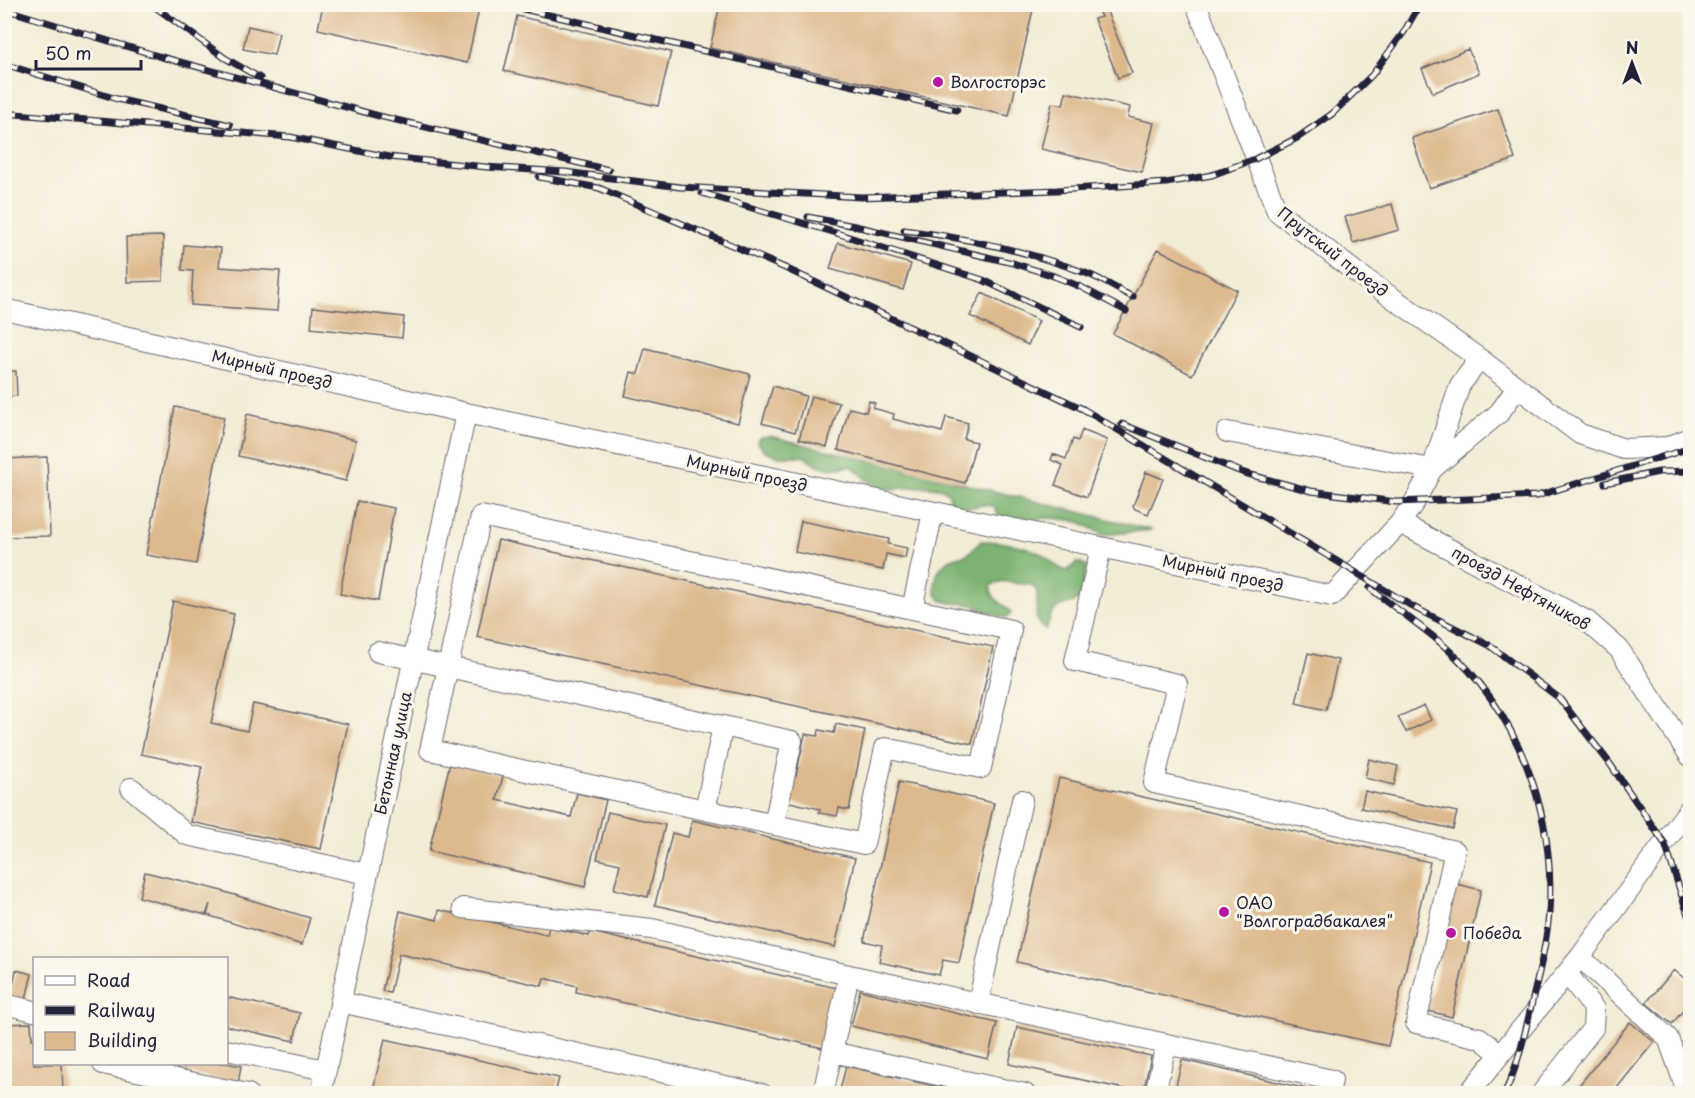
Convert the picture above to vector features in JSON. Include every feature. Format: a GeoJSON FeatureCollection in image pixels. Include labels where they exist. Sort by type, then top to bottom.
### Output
{"type":"FeatureCollection","features":[{"type":"Feature","properties":{"kind":"street","name":"Прутский проезд"},"geometry":{"type":"LineString","coordinates":[[1196,4],[1277,211],[1354,271],[1480,359],[1580,434],[1624,449],[1668,447],[1690,438]]}},
{"type":"Feature","properties":{"kind":"street","name":"Мирный проезд"},"geometry":{"type":"LineString","coordinates":[[4,309],[466,413],[1332,596],[1400,523],[1432,469]]}},
{"type":"Feature","properties":{"kind":"street"},"geometry":{"type":"LineString","coordinates":[[1432,469],[1460,385],[1480,359]]}},
{"type":"Feature","properties":{"kind":"street"},"geometry":{"type":"LineString","coordinates":[[1432,469],[1499,413],[1517,388]]}},
{"type":"Feature","properties":{"kind":"street","name":"Бетонная улица"},"geometry":{"type":"LineString","coordinates":[[321,1094],[466,413]]}},
{"type":"Feature","properties":{"kind":"street"},"geometry":{"type":"LineString","coordinates":[[1227,432],[1432,469]]}},
{"type":"Feature","properties":{"kind":"street"},"geometry":{"type":"LineString","coordinates":[[912,609],[933,512]]}},
{"type":"Feature","properties":{"kind":"street"},"geometry":{"type":"LineString","coordinates":[[481,516],[912,609],[1011,630],[981,768],[885,748],[864,844],[430,750],[481,516]]}},
{"type":"Feature","properties":{"kind":"street","name":"проезд Нефтяников"},"geometry":{"type":"LineString","coordinates":[[1400,523],[1587,621],[1619,649],[1690,756]]}},
{"type":"Feature","properties":{"kind":"street"},"geometry":{"type":"LineString","coordinates":[[1101,547],[1075,662],[1177,684],[1154,783],[1455,851],[1416,1023],[1480,1038],[1500,1054]]}},
{"type":"Feature","properties":{"kind":"street"},"geometry":{"type":"LineString","coordinates":[[378,652],[792,741],[774,824]]}},
{"type":"Feature","properties":{"kind":"street"},"geometry":{"type":"LineString","coordinates":[[705,810],[723,726]]}},
{"type":"Feature","properties":{"kind":"street"},"geometry":{"type":"LineString","coordinates":[[130,788],[187,835],[367,874]]}},
{"type":"Feature","properties":{"kind":"street"},"geometry":{"type":"LineString","coordinates":[[978,1004],[1022,800]]}},
{"type":"Feature","properties":{"kind":"street"},"geometry":{"type":"LineString","coordinates":[[1468,1094],[1567,974],[1690,808]]}},
{"type":"Feature","properties":{"kind":"street"},"geometry":{"type":"LineString","coordinates":[[464,908],[652,929],[978,1004],[1332,1080],[1329,1094]]}},
{"type":"Feature","properties":{"kind":"street"},"geometry":{"type":"LineString","coordinates":[[1580,957],[1668,1038],[1688,1094]]}},
{"type":"Feature","properties":{"kind":"street"},"geometry":{"type":"LineString","coordinates":[[1541,1094],[1593,1028],[1594,1009],[1567,974]]}},
{"type":"Feature","properties":{"kind":"street"},"geometry":{"type":"LineString","coordinates":[[823,1094],[849,975]]}},
{"type":"Feature","properties":{"kind":"street"},"geometry":{"type":"LineString","coordinates":[[340,1002],[762,1094]]}},
{"type":"Feature","properties":{"kind":"street"},"geometry":{"type":"LineString","coordinates":[[4,1004],[33,1011]]}},
{"type":"Feature","properties":{"kind":"street"},"geometry":{"type":"LineString","coordinates":[[1155,1094],[1166,1044]]}},
{"type":"Feature","properties":{"kind":"street"},"geometry":{"type":"LineString","coordinates":[[228,1050],[326,1070]]}},
{"type":"Feature","properties":{"kind":"street"},"geometry":{"type":"LineString","coordinates":[[832,1052],[1025,1094]]}},
{"type":"Feature","properties":{"kind":"street"},"geometry":{"type":"LineString","coordinates":[[107,1065],[205,1089],[248,1094]]}},
{"type":"Feature","properties":{"kind":"green space"},"geometry":{"type":"Polygon","coordinates":[[[770,436],[1152,530],[1103,535],[1082,523],[1071,520],[1049,518],[1017,520],[1002,518],[994,506],[983,505],[959,509],[944,506],[950,497],[946,491],[939,488],[882,488],[873,484],[851,466],[831,469],[820,466],[803,456],[777,456],[763,450],[757,442],[759,438],[770,436]]]}},
{"type":"Feature","properties":{"kind":"green space"},"geometry":{"type":"Polygon","coordinates":[[[981,541],[1021,546],[1043,555],[1057,567],[1067,571],[1076,563],[1087,566],[1080,598],[1057,608],[1051,615],[1046,629],[1037,621],[1036,590],[1029,584],[1002,582],[991,586],[995,598],[1011,613],[1007,618],[972,605],[943,601],[938,598],[935,584],[940,568],[948,561],[967,554],[981,541]]]}},
{"type":"Feature","properties":{"kind":"building"},"geometry":{"type":"Polygon","coordinates":[[[323,4],[461,4],[479,9],[467,63],[318,29],[323,4]]]}},
{"type":"Feature","properties":{"kind":"building","name":"Волгосторэс"},"geometry":{"type":"Polygon","coordinates":[[[720,5],[1034,5],[1009,116],[710,48],[720,5]]]}},
{"type":"Feature","properties":{"kind":"building"},"geometry":{"type":"Polygon","coordinates":[[[1105,7],[1132,73],[1118,78],[1094,19],[1101,17],[1098,10],[1105,7]]]}},
{"type":"Feature","properties":{"kind":"building"},"geometry":{"type":"Polygon","coordinates":[[[517,16],[671,52],[658,106],[504,71],[517,16]]]}},
{"type":"Feature","properties":{"kind":"building"},"geometry":{"type":"Polygon","coordinates":[[[248,26],[279,33],[274,55],[243,49],[248,26]]]}},
{"type":"Feature","properties":{"kind":"building"},"geometry":{"type":"Polygon","coordinates":[[[1468,49],[1479,73],[1433,93],[1422,69],[1468,49]]]}},
{"type":"Feature","properties":{"kind":"building"},"geometry":{"type":"Polygon","coordinates":[[[1066,92],[1130,107],[1128,117],[1154,123],[1142,172],[1041,149],[1052,103],[1063,105],[1066,92]]]}},
{"type":"Feature","properties":{"kind":"building"},"geometry":{"type":"Polygon","coordinates":[[[1498,109],[1515,159],[1429,188],[1412,138],[1498,109]]]}},
{"type":"Feature","properties":{"kind":"building"},"geometry":{"type":"Polygon","coordinates":[[[1392,204],[1399,230],[1353,243],[1345,217],[1392,204]]]}},
{"type":"Feature","properties":{"kind":"building"},"geometry":{"type":"Polygon","coordinates":[[[163,236],[163,281],[127,282],[126,237],[163,236]]]}},
{"type":"Feature","properties":{"kind":"building"},"geometry":{"type":"Polygon","coordinates":[[[838,243],[911,264],[903,290],[830,269],[838,243]]]}},
{"type":"Feature","properties":{"kind":"building"},"geometry":{"type":"Polygon","coordinates":[[[184,245],[221,248],[219,267],[280,271],[277,311],[191,305],[193,271],[182,270],[184,245]]]}},
{"type":"Feature","properties":{"kind":"building"},"geometry":{"type":"Polygon","coordinates":[[[1158,249],[1237,290],[1192,375],[1113,334],[1158,249]]]}},
{"type":"Feature","properties":{"kind":"building"},"geometry":{"type":"Polygon","coordinates":[[[982,293],[1039,321],[1028,345],[970,316],[982,293]]]}},
{"type":"Feature","properties":{"kind":"building"},"geometry":{"type":"Polygon","coordinates":[[[313,307],[404,317],[402,338],[311,328],[313,307]]]}},
{"type":"Feature","properties":{"kind":"building"},"geometry":{"type":"Polygon","coordinates":[[[645,348],[750,374],[738,423],[625,396],[631,372],[638,374],[645,348]]]}},
{"type":"Feature","properties":{"kind":"building"},"geometry":{"type":"Polygon","coordinates":[[[4,371],[16,371],[17,396],[4,397],[4,371]]]}},
{"type":"Feature","properties":{"kind":"building"},"geometry":{"type":"Polygon","coordinates":[[[773,386],[806,396],[795,432],[762,423],[773,386]]]}},
{"type":"Feature","properties":{"kind":"building"},"geometry":{"type":"Polygon","coordinates":[[[811,396],[839,403],[827,447],[799,439],[811,396]]]}},
{"type":"Feature","properties":{"kind":"building"},"geometry":{"type":"Polygon","coordinates":[[[869,401],[875,403],[873,408],[894,414],[893,419],[942,432],[946,417],[968,423],[964,439],[976,442],[965,483],[838,450],[849,408],[866,412],[869,401]]]}},
{"type":"Feature","properties":{"kind":"building"},"geometry":{"type":"Polygon","coordinates":[[[175,407],[224,417],[196,564],[146,555],[175,407]]]}},
{"type":"Feature","properties":{"kind":"building"},"geometry":{"type":"Polygon","coordinates":[[[247,414],[356,440],[346,481],[238,456],[247,414]]]}},
{"type":"Feature","properties":{"kind":"building"},"geometry":{"type":"Polygon","coordinates":[[[1082,430],[1107,440],[1087,497],[1055,485],[1063,465],[1051,460],[1053,454],[1066,459],[1073,439],[1078,441],[1082,430]]]}},
{"type":"Feature","properties":{"kind":"building"},"geometry":{"type":"Polygon","coordinates":[[[47,457],[50,536],[4,537],[4,459],[47,457]]]}},
{"type":"Feature","properties":{"kind":"building"},"geometry":{"type":"Polygon","coordinates":[[[1146,472],[1163,479],[1148,514],[1133,506],[1146,472]]]}},
{"type":"Feature","properties":{"kind":"building"},"geometry":{"type":"Polygon","coordinates":[[[357,501],[394,508],[378,601],[340,594],[357,501]]]}},
{"type":"Feature","properties":{"kind":"building"},"geometry":{"type":"Polygon","coordinates":[[[801,521],[889,539],[888,544],[907,548],[905,558],[886,554],[883,570],[795,552],[801,521]]]}},
{"type":"Feature","properties":{"kind":"building"},"geometry":{"type":"Polygon","coordinates":[[[498,540],[993,647],[972,744],[477,637],[498,540]]]}},
{"type":"Feature","properties":{"kind":"building"},"geometry":{"type":"Polygon","coordinates":[[[173,601],[234,614],[211,723],[247,731],[253,704],[348,724],[321,849],[191,822],[202,767],[141,754],[173,601]]]}},
{"type":"Feature","properties":{"kind":"building"},"geometry":{"type":"Polygon","coordinates":[[[1308,653],[1338,660],[1326,710],[1296,703],[1308,653]]]}},
{"type":"Feature","properties":{"kind":"building"},"geometry":{"type":"Polygon","coordinates":[[[1424,705],[1431,720],[1406,732],[1398,717],[1424,705]]]}},
{"type":"Feature","properties":{"kind":"building"},"geometry":{"type":"Polygon","coordinates":[[[836,724],[865,730],[849,810],[839,808],[837,816],[819,813],[820,809],[785,801],[790,775],[796,776],[805,734],[818,736],[819,730],[834,733],[836,724]]]}},
{"type":"Feature","properties":{"kind":"building"},"geometry":{"type":"Polygon","coordinates":[[[1369,759],[1398,766],[1394,785],[1365,778],[1369,759]]]}},
{"type":"Feature","properties":{"kind":"building"},"geometry":{"type":"Polygon","coordinates":[[[450,763],[503,776],[497,800],[571,817],[577,793],[606,800],[585,887],[429,851],[450,763]]]}},
{"type":"Feature","properties":{"kind":"building","name":"ОАО \"Волгоградбакалея\""},"geometry":{"type":"Polygon","coordinates":[[[1059,778],[1430,862],[1388,1046],[1017,962],[1059,778]]]}},
{"type":"Feature","properties":{"kind":"building"},"geometry":{"type":"Polygon","coordinates":[[[899,782],[994,803],[959,963],[943,960],[939,975],[879,962],[882,945],[864,941],[899,782]]]}},
{"type":"Feature","properties":{"kind":"building"},"geometry":{"type":"Polygon","coordinates":[[[1365,791],[1457,812],[1453,829],[1361,808],[1365,791]]]}},
{"type":"Feature","properties":{"kind":"building"},"geometry":{"type":"Polygon","coordinates":[[[608,812],[665,825],[648,897],[614,889],[620,864],[597,859],[608,812]]]}},
{"type":"Feature","properties":{"kind":"building"},"geometry":{"type":"Polygon","coordinates":[[[692,820],[855,858],[835,947],[655,905],[672,833],[688,837],[692,820]]]}},
{"type":"Feature","properties":{"kind":"building"},"geometry":{"type":"Polygon","coordinates":[[[145,872],[215,889],[310,918],[302,945],[207,915],[210,904],[206,915],[139,897],[145,872]]]}},
{"type":"Feature","properties":{"kind":"building"},"geometry":{"type":"Polygon","coordinates":[[[1457,884],[1481,890],[1452,1017],[1428,1011],[1457,884]]]}},
{"type":"Feature","properties":{"kind":"building"},"geometry":{"type":"Polygon","coordinates":[[[439,910],[547,935],[549,927],[589,936],[590,932],[837,988],[823,1048],[576,992],[577,986],[544,978],[542,986],[399,954],[390,993],[382,991],[400,911],[437,920],[439,910]]]}},
{"type":"Feature","properties":{"kind":"building"},"geometry":{"type":"Polygon","coordinates":[[[16,970],[32,974],[25,1003],[10,999],[16,970]]]}},
{"type":"Feature","properties":{"kind":"building"},"geometry":{"type":"Polygon","coordinates":[[[1674,970],[1690,983],[1690,1002],[1672,1024],[1646,1003],[1674,970]]]}},
{"type":"Feature","properties":{"kind":"building"},"geometry":{"type":"Polygon","coordinates":[[[860,990],[997,1023],[988,1059],[851,1026],[860,990]]]}},
{"type":"Feature","properties":{"kind":"building"},"geometry":{"type":"Polygon","coordinates":[[[228,997],[300,1013],[294,1041],[228,1026],[228,997]]]}},
{"type":"Feature","properties":{"kind":"building"},"geometry":{"type":"Polygon","coordinates":[[[1630,1022],[1654,1042],[1612,1094],[1572,1094],[1630,1022]]]}},
{"type":"Feature","properties":{"kind":"building"},"geometry":{"type":"Polygon","coordinates":[[[31,1023],[33,1065],[62,1065],[63,1094],[7,1094],[4,1024],[31,1023]]]}},
{"type":"Feature","properties":{"kind":"building"},"geometry":{"type":"Polygon","coordinates":[[[1017,1027],[1151,1056],[1143,1093],[1009,1064],[1017,1027]]]}},
{"type":"Feature","properties":{"kind":"building"},"geometry":{"type":"Polygon","coordinates":[[[385,1039],[559,1078],[555,1094],[372,1094],[385,1039]]]}},
{"type":"Feature","properties":{"kind":"building"},"geometry":{"type":"Polygon","coordinates":[[[1182,1060],[1312,1090],[1312,1094],[1174,1094],[1182,1060]]]}},
{"type":"Feature","properties":{"kind":"building"},"geometry":{"type":"Polygon","coordinates":[[[228,1063],[241,1066],[238,1084],[153,1065],[228,1063]]]}},
{"type":"Feature","properties":{"kind":"building"},"geometry":{"type":"Polygon","coordinates":[[[846,1066],[965,1093],[839,1094],[846,1066]]]}},
{"type":"Feature","properties":{"kind":"railway"},"geometry":{"type":"LineString","coordinates":[[151,4],[225,58],[260,78]]}},
{"type":"Feature","properties":{"kind":"railway"},"geometry":{"type":"LineString","coordinates":[[502,4],[957,110]]}},
{"type":"Feature","properties":{"kind":"railway"},"geometry":{"type":"LineString","coordinates":[[4,113],[290,137],[389,157],[565,172],[680,187],[861,197],[1057,190],[1166,183],[1212,175],[1255,159],[1297,138],[1332,114],[1372,75],[1404,32],[1420,4]]}},
{"type":"Feature","properties":{"kind":"railway"},"geometry":{"type":"LineString","coordinates":[[4,9],[158,56],[379,116],[609,170]]}},
{"type":"Feature","properties":{"kind":"railway"},"geometry":{"type":"LineString","coordinates":[[4,64],[117,99],[230,125]]}},
{"type":"Feature","properties":{"kind":"railway"},"geometry":{"type":"LineString","coordinates":[[539,177],[599,188],[785,268],[1083,409],[1415,608],[1489,645],[1559,698],[1608,761],[1665,844],[1690,921]]}},
{"type":"Feature","properties":{"kind":"railway"},"geometry":{"type":"LineString","coordinates":[[702,193],[983,280],[1081,327]]}},
{"type":"Feature","properties":{"kind":"railway"},"geometry":{"type":"LineString","coordinates":[[808,217],[1013,263],[1081,287],[1126,311]]}},
{"type":"Feature","properties":{"kind":"railway"},"geometry":{"type":"LineString","coordinates":[[904,230],[974,241],[1020,252],[1088,274],[1133,297]]}},
{"type":"Feature","properties":{"kind":"railway"},"geometry":{"type":"LineString","coordinates":[[1122,424],[1244,473],[1311,491],[1396,502],[1537,496],[1690,448]]}},
{"type":"Feature","properties":{"kind":"railway"},"geometry":{"type":"LineString","coordinates":[[1605,483],[1659,472],[1690,471]]}},
{"type":"Feature","properties":{"kind":"railway"},"geometry":{"type":"LineString","coordinates":[[1370,588],[1442,644],[1469,670],[1492,700],[1511,732],[1527,766],[1538,801],[1546,838],[1550,875],[1548,922],[1523,1041],[1515,1069],[1504,1094]]}},
{"type":"Feature","properties":{"kind":"place","name":"Волгосторэс"},"geometry":{"type":"Point","coordinates":[938,82]}},
{"type":"Feature","properties":{"kind":"place","name":"ОАО \"Волгоградбакалея\""},"geometry":{"type":"Point","coordinates":[1224,912]}},
{"type":"Feature","properties":{"kind":"place","name":"Победа"},"geometry":{"type":"Point","coordinates":[1451,933]}}]}
